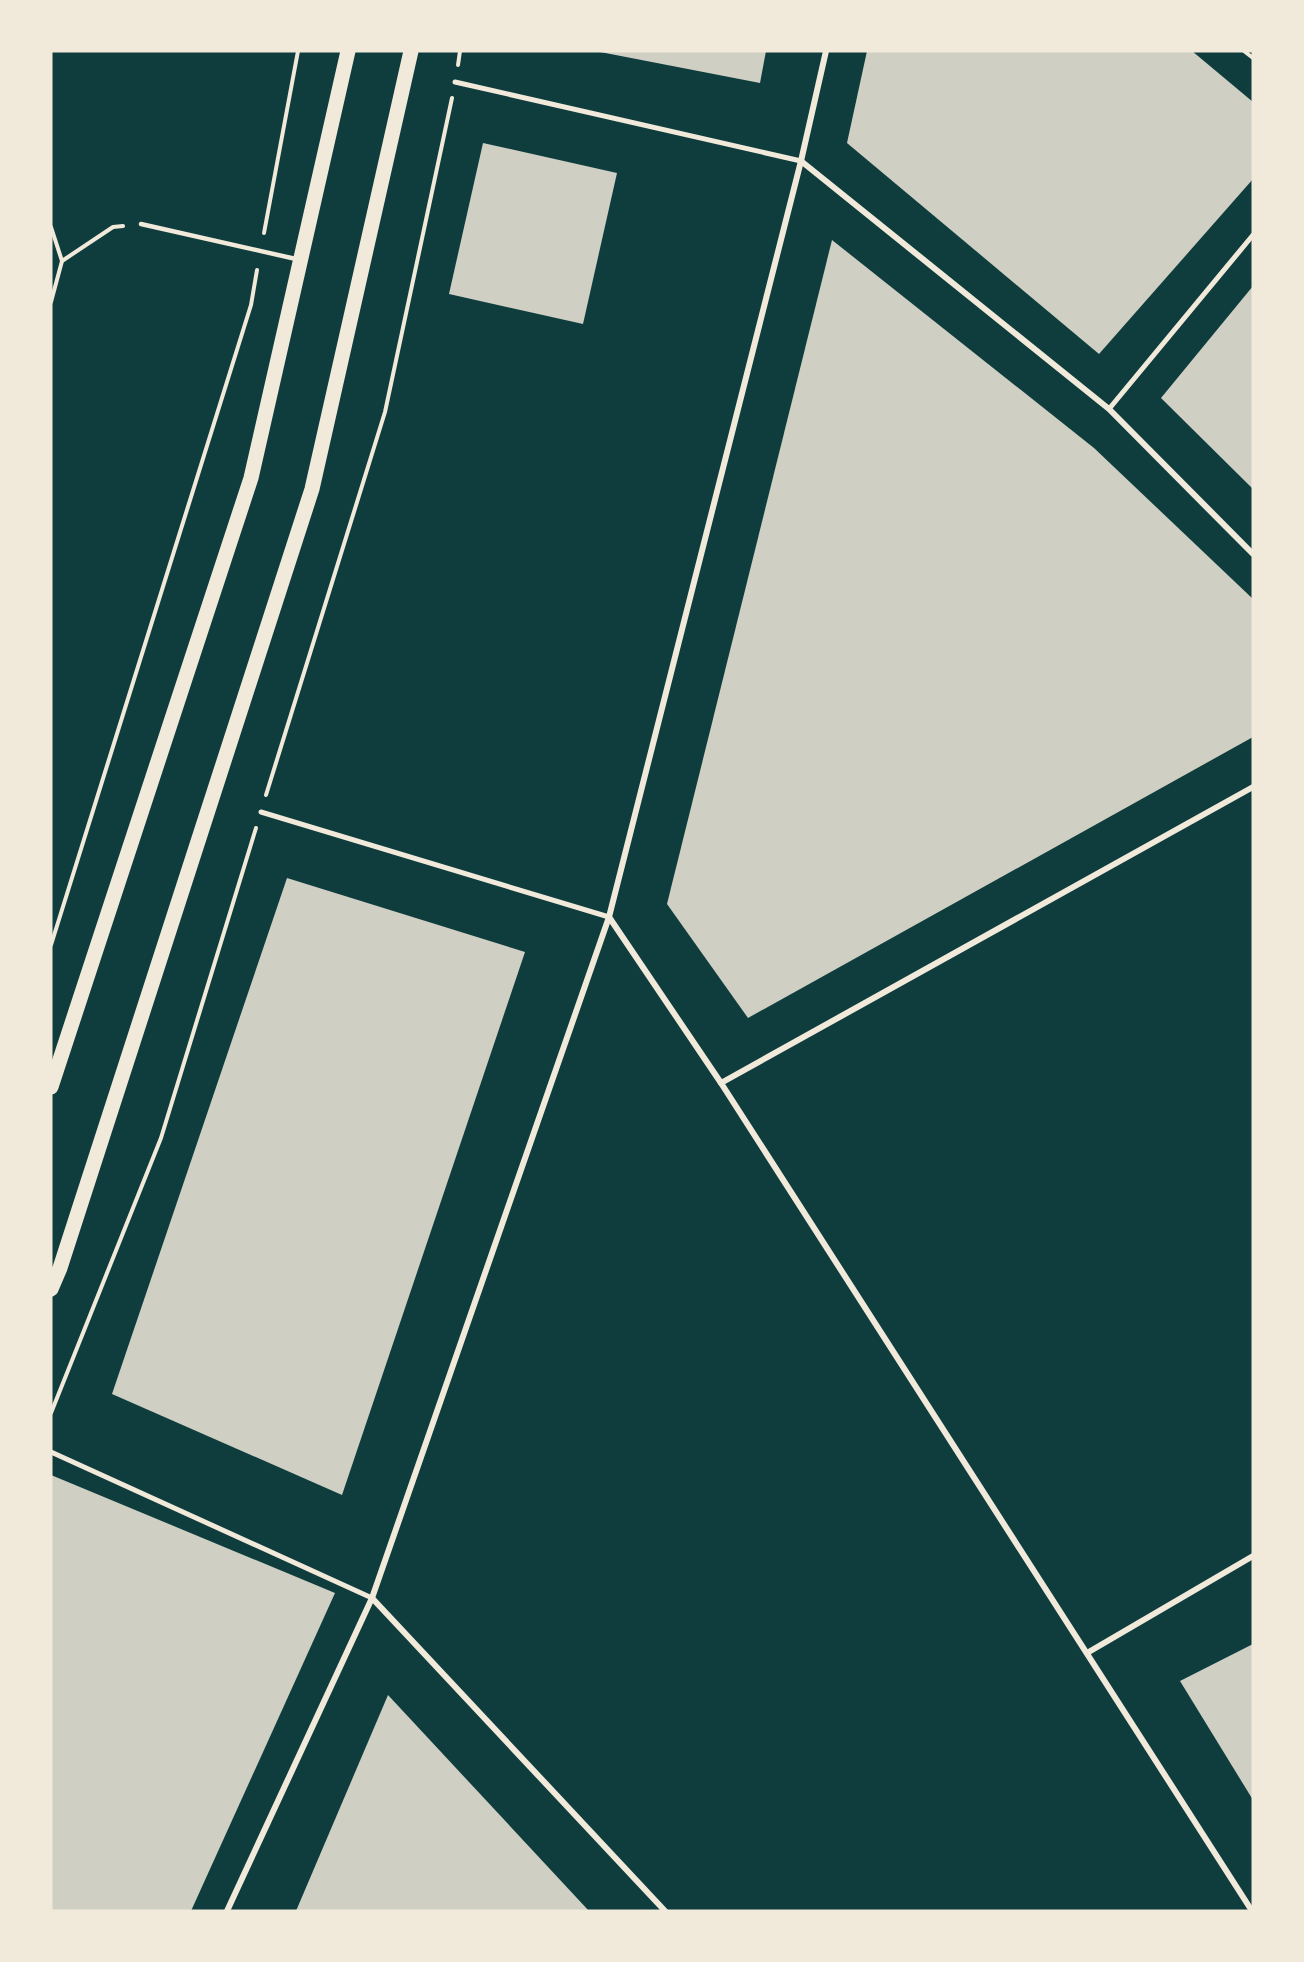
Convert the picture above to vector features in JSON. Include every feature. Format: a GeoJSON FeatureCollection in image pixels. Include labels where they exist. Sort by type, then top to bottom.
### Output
{"type":"FeatureCollection","features":[{"type":"Feature","properties":{"kind":"main road"},"geometry":{"type":"LineString","coordinates":[[51,1087],[251,478],[348,51]]}},
{"type":"Feature","properties":{"kind":"main road"},"geometry":{"type":"LineString","coordinates":[[51,1289],[312,489],[411,51]]}},
{"type":"Feature","properties":{"kind":"street"},"geometry":{"type":"LineString","coordinates":[[226,1911],[372,1598],[609,917],[801,161],[826,51]]}},
{"type":"Feature","properties":{"kind":"street"},"geometry":{"type":"LineString","coordinates":[[455,82],[801,161],[1109,409],[1253,554]]}},
{"type":"Feature","properties":{"kind":"street"},"geometry":{"type":"LineString","coordinates":[[1109,409],[1253,235]]}},
{"type":"Feature","properties":{"kind":"street"},"geometry":{"type":"LineString","coordinates":[[720,1083],[1253,787]]}},
{"type":"Feature","properties":{"kind":"street"},"geometry":{"type":"LineString","coordinates":[[261,812],[609,917],[720,1083],[1252,1911]]}},
{"type":"Feature","properties":{"kind":"street"},"geometry":{"type":"LineString","coordinates":[[51,1452],[372,1598],[665,1911]]}},
{"type":"Feature","properties":{"kind":"street"},"geometry":{"type":"LineString","coordinates":[[1087,1653],[1253,1556]]}},
{"type":"Feature","properties":{"kind":"lane"},"geometry":{"type":"LineString","coordinates":[[141,224],[300,260]]}},
{"type":"Feature","properties":{"kind":"path"},"geometry":{"type":"LineString","coordinates":[[51,945],[251,305],[298,51]]}},
{"type":"Feature","properties":{"kind":"path"},"geometry":{"type":"LineString","coordinates":[[51,1413],[161,1138],[385,412],[460,51]]}},
{"type":"Feature","properties":{"kind":"path"},"geometry":{"type":"LineString","coordinates":[[1244,51],[1253,58]]}},
{"type":"Feature","properties":{"kind":"path"},"geometry":{"type":"LineString","coordinates":[[62,261],[113,227],[141,224]]}},
{"type":"Feature","properties":{"kind":"path"},"geometry":{"type":"LineString","coordinates":[[51,227],[62,261],[51,302]]}},
{"type":"Feature","properties":{"kind":"building"},"geometry":{"type":"Polygon","coordinates":[[[595,51],[766,51],[760,83],[595,51]]]}},
{"type":"Feature","properties":{"kind":"building"},"geometry":{"type":"Polygon","coordinates":[[[867,51],[1192,51],[1253,102],[1253,179],[1099,354],[847,143],[867,51]]]}},
{"type":"Feature","properties":{"kind":"building"},"geometry":{"type":"Polygon","coordinates":[[[483,143],[617,173],[583,324],[449,294],[483,143]]]}},
{"type":"Feature","properties":{"kind":"building"},"geometry":{"type":"Polygon","coordinates":[[[832,240],[1094,448],[1253,599],[1253,737],[748,1018],[667,904],[832,240]]]}},
{"type":"Feature","properties":{"kind":"building"},"geometry":{"type":"Polygon","coordinates":[[[1253,286],[1253,489],[1161,398],[1253,286]]]}},
{"type":"Feature","properties":{"kind":"building"},"geometry":{"type":"Polygon","coordinates":[[[287,878],[525,952],[342,1495],[112,1394],[287,878]]]}},
{"type":"Feature","properties":{"kind":"building"},"geometry":{"type":"Polygon","coordinates":[[[51,1475],[335,1593],[191,1911],[51,1911],[51,1475]]]}},
{"type":"Feature","properties":{"kind":"building"},"geometry":{"type":"Polygon","coordinates":[[[1253,1644],[1253,1800],[1180,1681],[1253,1644]]]}},
{"type":"Feature","properties":{"kind":"building"},"geometry":{"type":"Polygon","coordinates":[[[388,1695],[589,1911],[296,1911],[388,1695]]]}}]}
